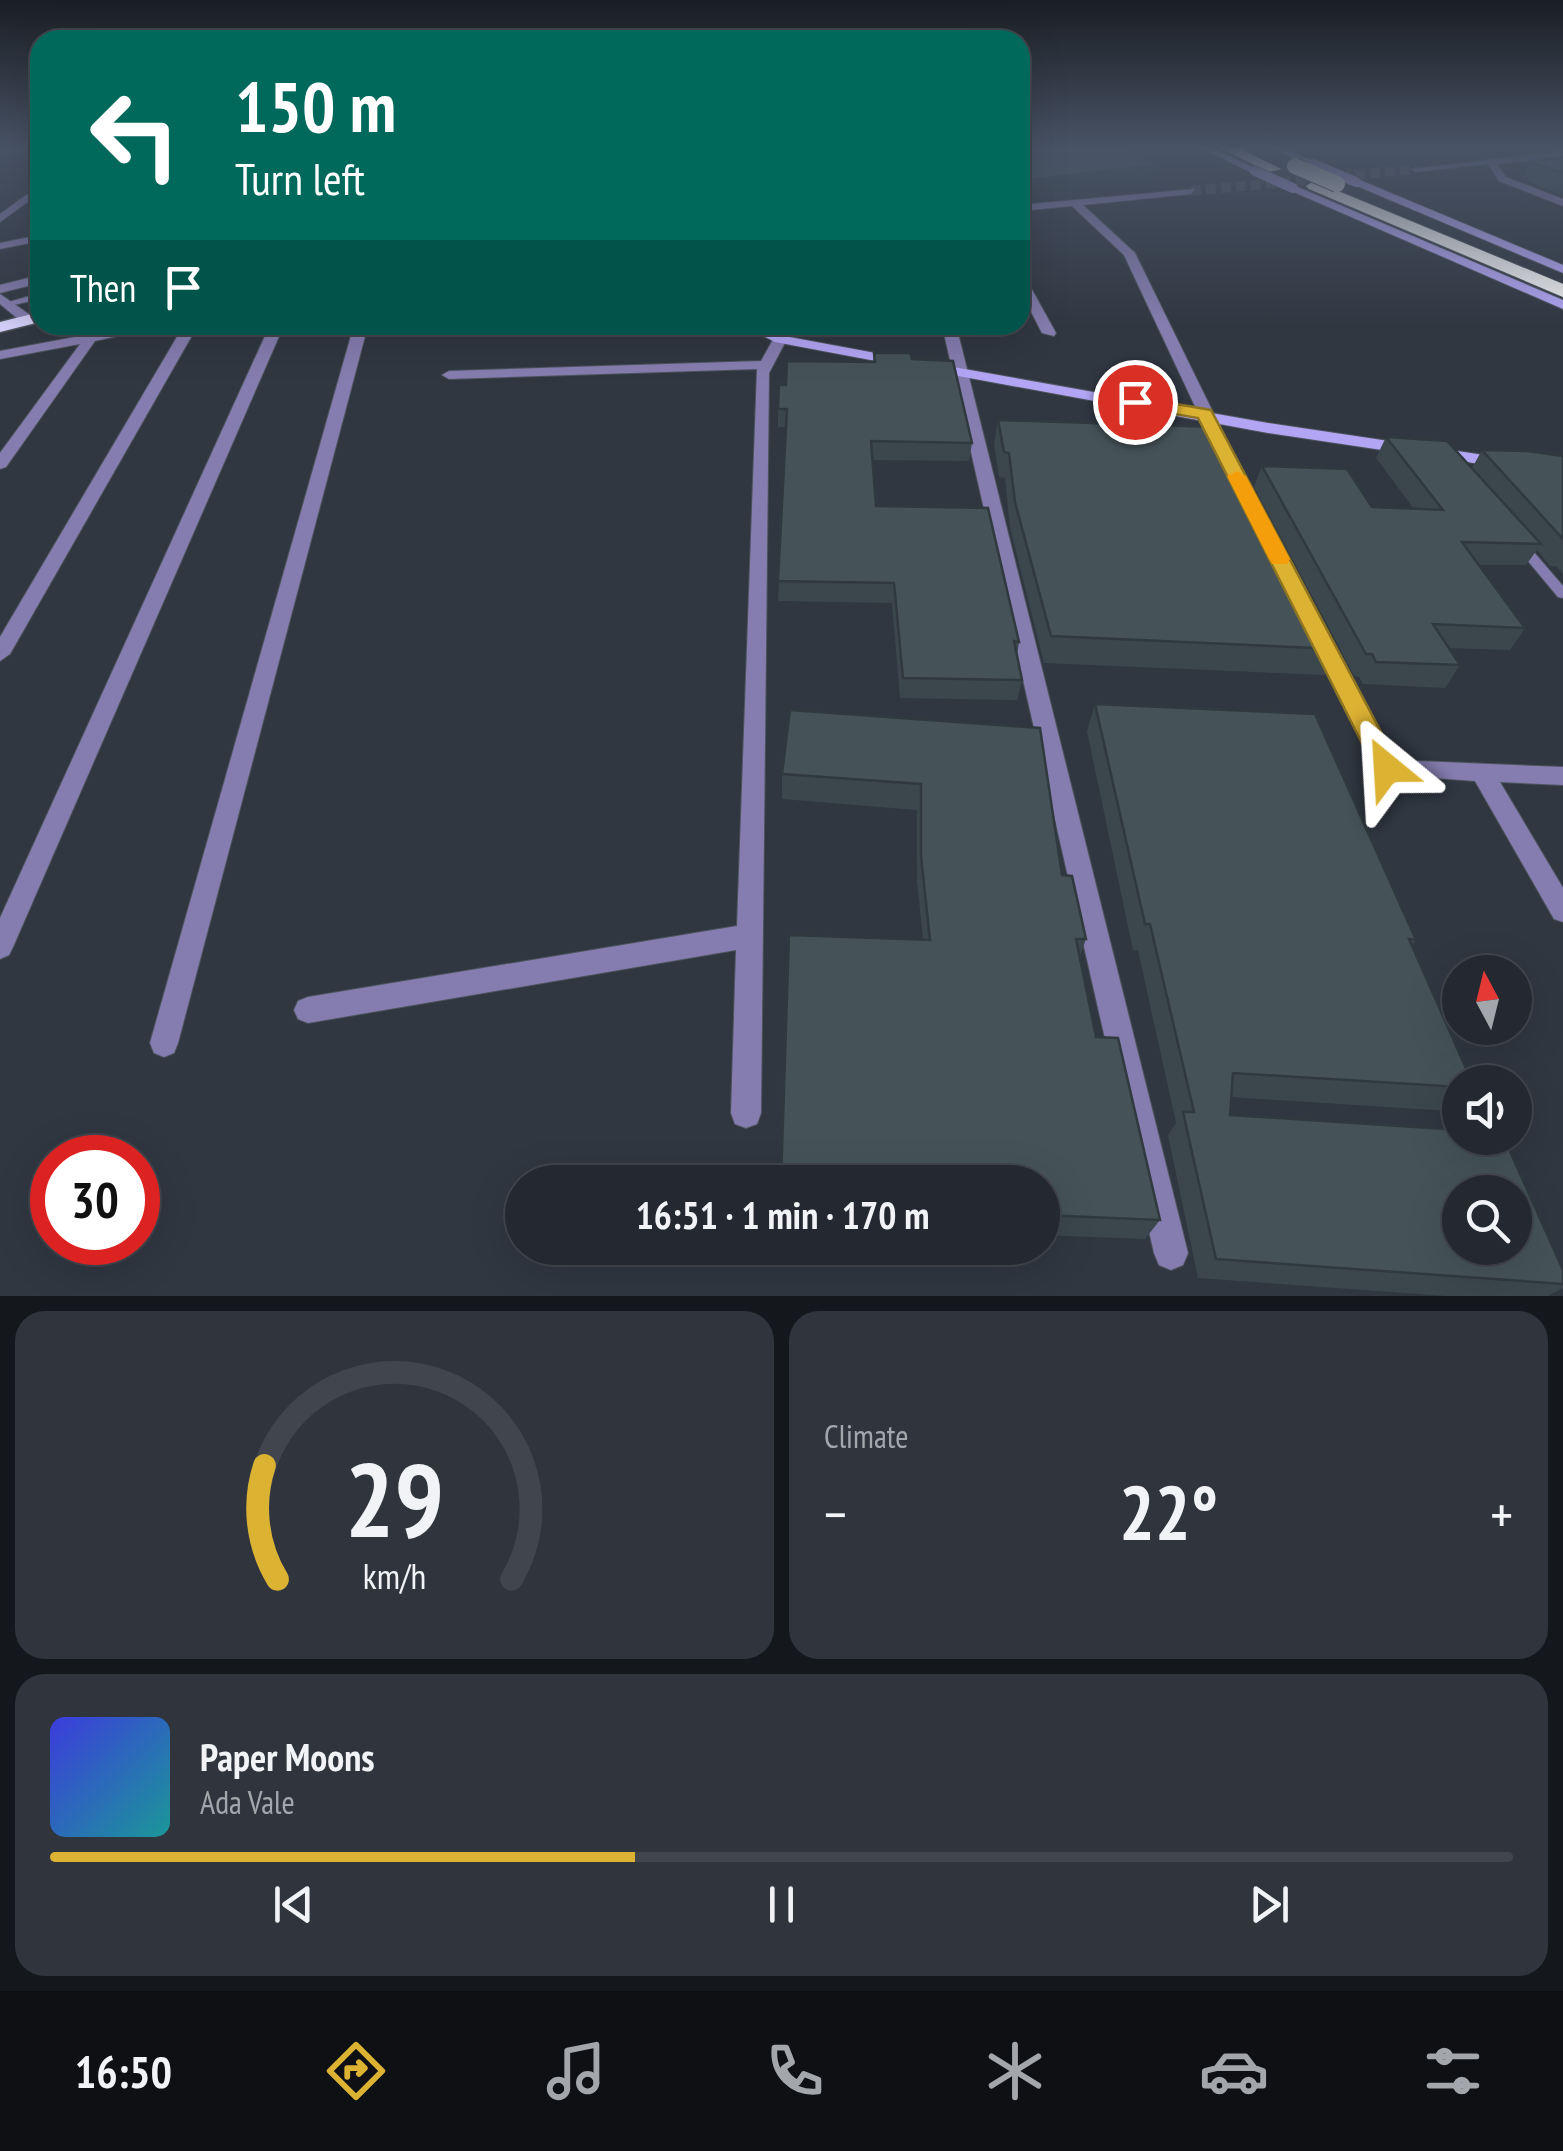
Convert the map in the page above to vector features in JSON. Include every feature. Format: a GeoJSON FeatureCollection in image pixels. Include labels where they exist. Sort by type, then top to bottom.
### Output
{"type":"FeatureCollection","features":[{"type":"Feature","properties":{"kind":"highway"},"geometry":{"type":"LineString","coordinates":[[1369,206],[1563,291]]}},
{"type":"Feature","properties":{"kind":"highway"},"geometry":{"type":"LineString","coordinates":[[1376,206],[1563,278]]}},
{"type":"Feature","properties":{"kind":"main road"},"geometry":{"type":"LineString","coordinates":[[0,323],[23,310]]}},
{"type":"Feature","properties":{"kind":"street"},"geometry":{"type":"LineString","coordinates":[[0,219],[15,206]]}},
{"type":"Feature","properties":{"kind":"street"},"geometry":{"type":"LineString","coordinates":[[1079,206],[1129,253],[1232,467]]}},
{"type":"Feature","properties":{"kind":"street"},"geometry":{"type":"LineString","coordinates":[[1362,206],[1563,305]]}},
{"type":"Feature","properties":{"kind":"street"},"geometry":{"type":"LineString","coordinates":[[1414,206],[1563,269]]}},
{"type":"Feature","properties":{"kind":"street"},"geometry":{"type":"LineString","coordinates":[[0,246],[30,240]]}},
{"type":"Feature","properties":{"kind":"street"},"geometry":{"type":"LineString","coordinates":[[0,290],[30,282]]}},
{"type":"Feature","properties":{"kind":"street"},"geometry":{"type":"LineString","coordinates":[[1030,298],[1049,333]]}},
{"type":"Feature","properties":{"kind":"street"},"geometry":{"type":"LineString","coordinates":[[0,356],[110,335]]}},
{"type":"Feature","properties":{"kind":"street"},"geometry":{"type":"LineString","coordinates":[[0,654],[185,335]]}},
{"type":"Feature","properties":{"kind":"street"},"geometry":{"type":"LineString","coordinates":[[0,948],[273,335]]}},
{"type":"Feature","properties":{"kind":"street"},"geometry":{"type":"LineString","coordinates":[[164,1043],[358,335]]}},
{"type":"Feature","properties":{"kind":"street"},"geometry":{"type":"LineString","coordinates":[[770,335],[780,340],[1268,428],[1529,466]]}},
{"type":"Feature","properties":{"kind":"street"},"geometry":{"type":"LineString","coordinates":[[952,335],[1171,1253]]}},
{"type":"Feature","properties":{"kind":"street"},"geometry":{"type":"LineString","coordinates":[[0,464],[90,339]]}},
{"type":"Feature","properties":{"kind":"street"},"geometry":{"type":"LineString","coordinates":[[746,1113],[762,373],[780,340]]}},
{"type":"Feature","properties":{"kind":"street"},"geometry":{"type":"LineString","coordinates":[[449,375],[766,366]]}},
{"type":"Feature","properties":{"kind":"street"},"geometry":{"type":"LineString","coordinates":[[1314,626],[1387,768],[1563,776]]}},
{"type":"Feature","properties":{"kind":"street"},"geometry":{"type":"LineString","coordinates":[[1482,772],[1563,911]]}},
{"type":"Feature","properties":{"kind":"street"},"geometry":{"type":"LineString","coordinates":[[308,1010],[750,936]]}},
{"type":"Feature","properties":{"kind":"lane"},"geometry":{"type":"LineString","coordinates":[[1443,454],[1455,468]]}},
{"type":"Feature","properties":{"kind":"lane"},"geometry":{"type":"LineString","coordinates":[[1515,538],[1563,594]]}},
{"type":"Feature","properties":{"kind":"building"},"geometry":{"type":"Polygon","coordinates":[[[874,353],[910,353],[912,359],[953,361],[972,443],[871,441],[876,506],[988,508],[1019,642],[1014,641],[1022,680],[903,678],[894,583],[778,581],[787,409],[778,409],[779,385],[786,385],[787,361],[875,362],[874,353]]]}},
{"type":"Feature","properties":{"kind":"building"},"geometry":{"type":"Polygon","coordinates":[[[998,420],[1213,427],[1230,460],[1238,461],[1339,649],[1051,636],[1015,502],[1009,453],[1004,452],[998,420]]]}},
{"type":"Feature","properties":{"kind":"building"},"geometry":{"type":"Polygon","coordinates":[[[1386,437],[1447,441],[1541,544],[1462,542],[1525,628],[1433,624],[1460,665],[1376,662],[1372,654],[1366,654],[1262,466],[1347,469],[1372,507],[1443,510],[1386,437]]]}},
{"type":"Feature","properties":{"kind":"building"},"geometry":{"type":"Polygon","coordinates":[[[1482,450],[1563,456],[1563,539],[1482,450]]]}},
{"type":"Feature","properties":{"kind":"building"},"geometry":{"type":"Polygon","coordinates":[[[1095,704],[1315,714],[1416,940],[1409,939],[1442,1014],[1442,1045],[1456,1045],[1465,1065],[1442,1065],[1442,1086],[1233,1073],[1230,1115],[1442,1129],[1442,1155],[1512,1155],[1521,1175],[1442,1175],[1442,1265],[1532,1265],[1532,1201],[1563,1270],[1563,1284],[1216,1259],[1183,1112],[1194,1112],[1150,924],[1145,924],[1095,704]]]}},
{"type":"Feature","properties":{"kind":"building"},"geometry":{"type":"Polygon","coordinates":[[[790,710],[1040,728],[1062,875],[1072,876],[1086,939],[1076,939],[1096,1037],[1118,1038],[1160,1220],[1060,1216],[1060,1165],[782,1165],[789,935],[930,940],[921,856],[921,784],[782,774],[790,710]]]}},
{"type":"Feature","properties":{"kind":"slow traffic"},"geometry":{"type":"LineString","coordinates":[[1237,476],[1280,559]]}},
{"type":"Feature","properties":{"kind":"route"},"geometry":{"type":"LineString","coordinates":[[1135,402],[1204,414],[1387,768]]}}]}
